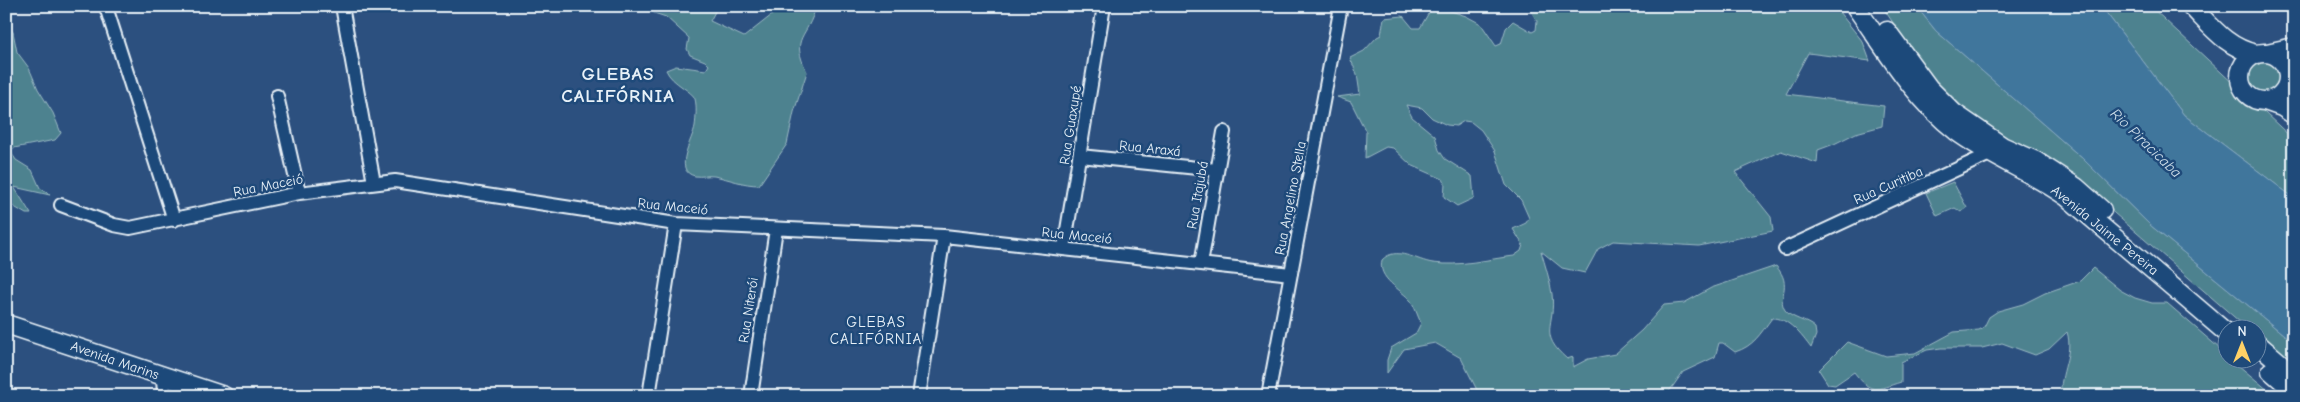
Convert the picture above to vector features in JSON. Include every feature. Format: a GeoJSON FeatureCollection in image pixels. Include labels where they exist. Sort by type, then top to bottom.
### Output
{"type":"FeatureCollection","features":[{"type":"Feature","properties":{"kind":"main road","name":"Avenida Jaime Pereira"},"geometry":{"type":"LineString","coordinates":[[1855,6],[1917,92],[1955,130],[1997,150],[2036,161],[2076,188],[2229,320]]}},
{"type":"Feature","properties":{"kind":"main road","name":"Avenida Jaime Pereira"},"geometry":{"type":"LineString","coordinates":[[1870,6],[1929,88],[1954,113],[1997,150],[2068,197],[2218,325]]}},
{"type":"Feature","properties":{"kind":"main road"},"geometry":{"type":"LineString","coordinates":[[2191,6],[2230,44],[2242,51],[2282,60],[2290,82],[2294,113]]}},
{"type":"Feature","properties":{"kind":"main road"},"geometry":{"type":"LineString","coordinates":[[2230,44],[2241,73],[2241,82],[2249,96],[2294,113]]}},
{"type":"Feature","properties":{"kind":"main road"},"geometry":{"type":"LineString","coordinates":[[2241,73],[2246,62],[2262,54],[2294,47]]}},
{"type":"Feature","properties":{"kind":"main road"},"geometry":{"type":"LineString","coordinates":[[2265,101],[2280,96],[2290,82]]}},
{"type":"Feature","properties":{"kind":"main road","name":"Avenida Marins"},"geometry":{"type":"LineString","coordinates":[[6,324],[224,396]]}},
{"type":"Feature","properties":{"kind":"main road"},"geometry":{"type":"LineString","coordinates":[[2268,353],[2294,375]]}},
{"type":"Feature","properties":{"kind":"main road"},"geometry":{"type":"LineString","coordinates":[[2268,368],[2294,390]]}},
{"type":"Feature","properties":{"kind":"street"},"geometry":{"type":"LineString","coordinates":[[342,6],[374,183]]}},
{"type":"Feature","properties":{"kind":"street","name":"Rua Guaxupé"},"geometry":{"type":"LineString","coordinates":[[1064,248],[1104,6]]}},
{"type":"Feature","properties":{"kind":"street","name":"Rua Angelino Stella"},"geometry":{"type":"LineString","coordinates":[[1268,396],[1341,6]]}},
{"type":"Feature","properties":{"kind":"street"},"geometry":{"type":"LineString","coordinates":[[106,8],[174,220]]}},
{"type":"Feature","properties":{"kind":"street"},"geometry":{"type":"LineString","coordinates":[[277,96],[299,193]]}},
{"type":"Feature","properties":{"kind":"street","name":"Rua Itajubá"},"geometry":{"type":"LineString","coordinates":[[1200,264],[1224,132]]}},
{"type":"Feature","properties":{"kind":"street","name":"Rua Curitiba"},"geometry":{"type":"LineString","coordinates":[[1785,248],[1997,150]]}},
{"type":"Feature","properties":{"kind":"street","name":"Rua Araxá"},"geometry":{"type":"LineString","coordinates":[[1080,156],[1217,170]]}},
{"type":"Feature","properties":{"kind":"street","name":"Rua Maceió"},"geometry":{"type":"LineString","coordinates":[[61,204],[114,225],[130,228],[299,193],[395,182],[676,224],[944,236],[1291,274]]}},
{"type":"Feature","properties":{"kind":"street"},"geometry":{"type":"LineString","coordinates":[[649,396],[676,224]]}},
{"type":"Feature","properties":{"kind":"street","name":"Rua Niterói"},"geometry":{"type":"LineString","coordinates":[[751,396],[776,229]]}},
{"type":"Feature","properties":{"kind":"street"},"geometry":{"type":"LineString","coordinates":[[919,396],[944,236]]}},
{"type":"Feature","properties":{"kind":"street"},"geometry":{"type":"LineString","coordinates":[[163,376],[164,396]]}},
{"type":"Feature","properties":{"kind":"green space"},"geometry":{"type":"Polygon","coordinates":[[[645,6],[718,6],[710,21],[744,37],[777,11],[778,6],[816,6],[813,17],[800,44],[802,60],[807,72],[794,112],[787,144],[759,185],[714,176],[695,176],[688,173],[684,161],[695,126],[696,102],[693,96],[673,79],[666,70],[676,66],[706,70],[709,65],[705,61],[690,55],[687,49],[689,38],[666,17],[654,13],[645,6]]]}},
{"type":"Feature","properties":{"kind":"green space"},"geometry":{"type":"Polygon","coordinates":[[[1436,6],[1466,16],[1481,24],[1496,46],[1501,44],[1506,28],[1513,21],[1532,32],[1536,30],[1537,21],[1528,6],[1837,6],[1839,12],[1863,42],[1870,61],[1808,53],[1786,94],[1884,106],[1882,126],[1856,133],[1818,150],[1817,163],[1781,151],[1735,172],[1771,217],[1773,231],[1699,246],[1613,241],[1598,249],[1585,273],[1562,268],[1541,251],[1552,294],[1553,305],[1550,335],[1558,350],[1567,359],[1573,357],[1573,367],[1588,359],[1615,354],[1642,330],[1664,305],[1684,303],[1711,288],[1776,266],[1784,280],[1782,300],[1785,310],[1815,328],[1816,335],[1811,348],[1789,324],[1772,318],[1756,339],[1742,349],[1735,352],[1723,343],[1719,343],[1715,357],[1683,372],[1666,396],[1480,396],[1461,358],[1435,343],[1404,349],[1387,373],[1387,360],[1391,348],[1416,333],[1421,323],[1411,301],[1386,278],[1381,267],[1382,260],[1394,254],[1400,254],[1427,262],[1453,264],[1514,256],[1521,251],[1523,245],[1513,229],[1526,223],[1529,218],[1521,200],[1506,185],[1495,151],[1481,130],[1471,122],[1464,121],[1456,126],[1447,125],[1432,118],[1422,108],[1406,105],[1412,117],[1435,136],[1439,150],[1445,159],[1472,176],[1474,198],[1457,206],[1444,197],[1445,183],[1443,179],[1411,165],[1393,148],[1386,147],[1365,158],[1366,132],[1351,102],[1337,97],[1360,94],[1357,74],[1350,58],[1364,51],[1381,35],[1384,18],[1403,16],[1413,28],[1420,28],[1431,9],[1436,6]]]}},
{"type":"Feature","properties":{"kind":"green space"},"geometry":{"type":"Polygon","coordinates":[[[1882,6],[1916,6],[1936,31],[2082,158],[2150,225],[2266,320],[2238,320],[2077,181],[2039,156],[1986,127],[1933,84],[1882,6]]]}},
{"type":"Feature","properties":{"kind":"green space"},"geometry":{"type":"Polygon","coordinates":[[[2101,6],[2150,6],[2294,140],[2294,198],[2184,115],[2101,6]]]}},
{"type":"Feature","properties":{"kind":"green space"},"geometry":{"type":"Polygon","coordinates":[[[6,23],[13,32],[17,52],[29,68],[38,89],[53,113],[61,133],[55,140],[14,148],[10,151],[16,160],[32,170],[40,188],[50,195],[14,187],[31,214],[26,214],[6,202],[6,23]]]}},
{"type":"Feature","properties":{"kind":"green space"},"geometry":{"type":"Polygon","coordinates":[[[2264,56],[2279,62],[2285,77],[2279,92],[2264,98],[2249,92],[2243,77],[2249,62],[2264,56]]]}},
{"type":"Feature","properties":{"kind":"green space"},"geometry":{"type":"Polygon","coordinates":[[[1953,182],[1967,208],[1961,212],[1955,208],[1937,216],[1926,193],[1953,182]]]}},
{"type":"Feature","properties":{"kind":"green space"},"geometry":{"type":"Polygon","coordinates":[[[2093,268],[2120,290],[2135,298],[2152,303],[2167,303],[2218,347],[2218,370],[2244,370],[2275,396],[2061,396],[2062,379],[2069,348],[2067,332],[2049,349],[2035,355],[2002,343],[1982,348],[1927,350],[1901,362],[1901,382],[1874,389],[1865,384],[1854,372],[1835,385],[1828,384],[1819,370],[1847,342],[1886,356],[1915,353],[1954,332],[1979,330],[1984,327],[1989,317],[1998,311],[2023,304],[2045,293],[2080,281],[2093,268]]]}},
{"type":"Feature","properties":{"kind":"green space"},"geometry":{"type":"Polygon","coordinates":[[[2268,322],[2294,343],[2294,370],[2268,347],[2268,322]]]}},
{"type":"Feature","properties":{"kind":"water","name":"Rio Piracicaba"},"geometry":{"type":"Polygon","coordinates":[[[1916,6],[2101,6],[2184,115],[2294,198],[2294,343],[2150,225],[2082,158],[1936,31],[1916,6]]]}},
{"type":"Feature","properties":{"kind":"district","name":"GLEBAS CALIFÓRNIA"},"geometry":{"type":"Point","coordinates":[618,84]}},
{"type":"Feature","properties":{"kind":"district","name":"GLEBAS CALIFÓRNIA"},"geometry":{"type":"Point","coordinates":[876,330]}}]}
